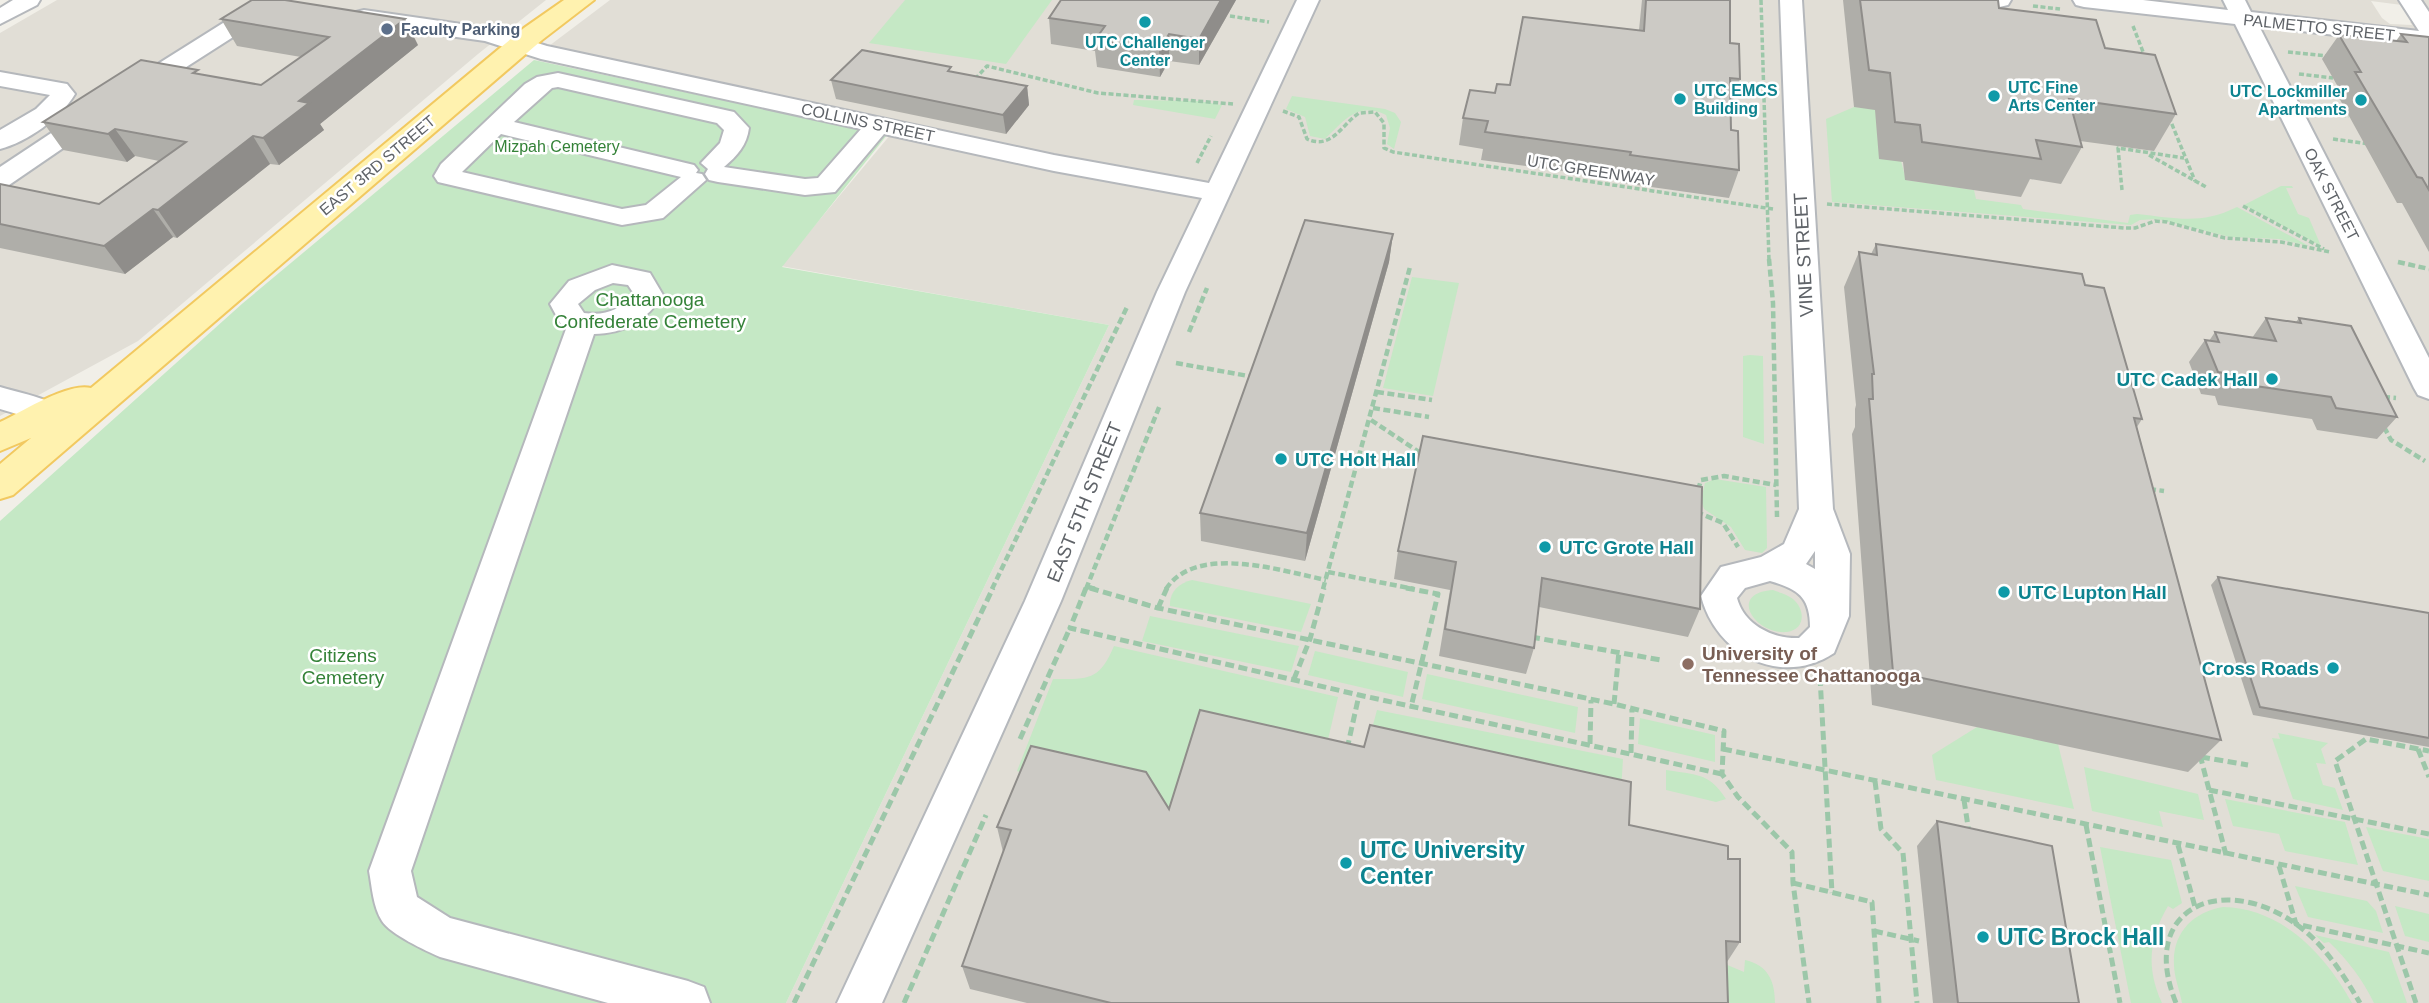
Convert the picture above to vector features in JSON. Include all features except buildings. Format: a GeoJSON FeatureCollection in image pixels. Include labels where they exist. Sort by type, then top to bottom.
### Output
{"type":"FeatureCollection","features":[{"type":"Feature","properties":{"kind":"main road","name":"EAST 3RD STREET"},"geometry":{"type":"LineString","coordinates":[[0,485],[59,421],[175,335],[518,46],[581,0]]}},
{"type":"Feature","properties":{"kind":"main road","name":"EAST 3RD STREET"},"geometry":{"type":"LineString","coordinates":[[0,438],[59,421]]}},
{"type":"Feature","properties":{"kind":"street"},"geometry":{"type":"LineString","coordinates":[[0,17],[29,0]]}},
{"type":"Feature","properties":{"kind":"street","name":"EAST 5TH STREET"},"geometry":{"type":"LineString","coordinates":[[859,1003],[1043,601],[1147,347],[1218,193],[1276,111],[1308,0]]}},
{"type":"Feature","properties":{"kind":"street","name":"VINE STREET"},"geometry":{"type":"LineString","coordinates":[[1791,0],[1816,509],[1833,554],[1831,618],[1829,634],[1820,645],[1805,652],[1787,655],[1767,650],[1750,640],[1726,618],[1719,596],[1733,577],[1757,563],[1797,553],[1816,509]]}},
{"type":"Feature","properties":{"kind":"street"},"geometry":{"type":"LineString","coordinates":[[1941,0],[1974,6],[2000,0]]}},
{"type":"Feature","properties":{"kind":"street"},"geometry":{"type":"LineString","coordinates":[[2410,0],[2429,29]]}},
{"type":"Feature","properties":{"kind":"street","name":"PALMETTO STREET"},"geometry":{"type":"LineString","coordinates":[[2078,5],[2238,9],[2429,39]]}},
{"type":"Feature","properties":{"kind":"street","name":"OAK STREET"},"geometry":{"type":"LineString","coordinates":[[2238,9],[2429,388]]}},
{"type":"Feature","properties":{"kind":"street"},"geometry":{"type":"LineString","coordinates":[[0,179],[114,102],[247,18],[285,10]]}},
{"type":"Feature","properties":{"kind":"street","name":"COLLINS STREET"},"geometry":{"type":"LineString","coordinates":[[339,14],[489,35],[518,46],[878,125],[1054,163],[1218,193]]}},
{"type":"Feature","properties":{"kind":"street"},"geometry":{"type":"LineString","coordinates":[[0,79],[58,89],[63,94],[60,101],[47,111],[0,141]]}},
{"type":"Feature","properties":{"kind":"street"},"geometry":{"type":"LineString","coordinates":[[558,80],[724,117],[737,128],[734,144],[702,172],[654,212],[622,217],[447,176],[450,170],[534,89],[545,82],[558,80]]}},
{"type":"Feature","properties":{"kind":"street"},"geometry":{"type":"LineString","coordinates":[[496,125],[702,172],[805,187],[825,186],[878,125]]}},
{"type":"Feature","properties":{"kind":"street"},"geometry":{"type":"LineString","coordinates":[[583,323],[390,871],[398,909],[440,936],[688,1003]]}},
{"type":"Feature","properties":{"kind":"street"},"geometry":{"type":"LineString","coordinates":[[0,398],[59,421]]}},
{"type":"Feature","properties":{"kind":"street"},"geometry":{"type":"LineString","coordinates":[[1757,563],[1784,569],[1810,582],[1823,595],[1831,618]]}},
{"type":"Feature","properties":{"kind":"path"},"geometry":{"type":"LineString","coordinates":[[1761,0],[1773,303],[1777,524]]}},
{"type":"Feature","properties":{"kind":"path"},"geometry":{"type":"LineString","coordinates":[[2032,6],[2078,5]]}},
{"type":"Feature","properties":{"kind":"path"},"geometry":{"type":"LineString","coordinates":[[1230,16],[1269,21]]}},
{"type":"Feature","properties":{"kind":"path"},"geometry":{"type":"LineString","coordinates":[[2130,16],[2150,68]]}},
{"type":"Feature","properties":{"kind":"path"},"geometry":{"type":"LineString","coordinates":[[2283,43],[2293,62]]}},
{"type":"Feature","properties":{"kind":"path"},"geometry":{"type":"LineString","coordinates":[[2287,51],[2336,57]]}},
{"type":"Feature","properties":{"kind":"path"},"geometry":{"type":"LineString","coordinates":[[969,86],[987,66],[1024,72],[1094,92],[1135,97],[1194,99],[1276,111]]}},
{"type":"Feature","properties":{"kind":"path"},"geometry":{"type":"LineString","coordinates":[[2303,83],[2298,74],[2333,78]]}},
{"type":"Feature","properties":{"kind":"path"},"geometry":{"type":"LineString","coordinates":[[2313,103],[2323,123]]}},
{"type":"Feature","properties":{"kind":"path"},"geometry":{"type":"LineString","coordinates":[[2165,106],[2195,181]]}},
{"type":"Feature","properties":{"kind":"path","name":"UTC GREENWAY"},"geometry":{"type":"LineString","coordinates":[[1276,111],[1299,117],[1307,139],[1314,142],[1324,143],[1332,138],[1357,114],[1374,112],[1382,117],[1385,126],[1384,148],[1393,152],[1826,216],[1825,203],[2124,228],[2135,228],[2155,221],[2225,238],[2281,242],[2328,251]]}},
{"type":"Feature","properties":{"kind":"path"},"geometry":{"type":"LineString","coordinates":[[2318,112],[2350,116]]}},
{"type":"Feature","properties":{"kind":"path"},"geometry":{"type":"LineString","coordinates":[[2329,133],[2338,150]]}},
{"type":"Feature","properties":{"kind":"path"},"geometry":{"type":"LineString","coordinates":[[2332,139],[2378,145]]}},
{"type":"Feature","properties":{"kind":"path"},"geometry":{"type":"LineString","coordinates":[[2122,190],[2118,148],[2185,158]]}},
{"type":"Feature","properties":{"kind":"path"},"geometry":{"type":"LineString","coordinates":[[2145,153],[2206,187]]}},
{"type":"Feature","properties":{"kind":"path"},"geometry":{"type":"LineString","coordinates":[[2243,206],[2328,251]]}},
{"type":"Feature","properties":{"kind":"path"},"geometry":{"type":"LineString","coordinates":[[2322,240],[2328,251]]}},
{"type":"Feature","properties":{"kind":"path"},"geometry":{"type":"LineString","coordinates":[[2395,251],[2401,262]]}},
{"type":"Feature","properties":{"kind":"path"},"geometry":{"type":"LineString","coordinates":[[1294,679],[1310,639],[1410,267]]}},
{"type":"Feature","properties":{"kind":"path"},"geometry":{"type":"LineString","coordinates":[[1185,342],[1208,285]]}},
{"type":"Feature","properties":{"kind":"path"},"geometry":{"type":"LineString","coordinates":[[794,1003],[1128,305]]}},
{"type":"Feature","properties":{"kind":"path"},"geometry":{"type":"LineString","coordinates":[[1171,376],[1180,352]]}},
{"type":"Feature","properties":{"kind":"path"},"geometry":{"type":"LineString","coordinates":[[1176,363],[1256,377]]}},
{"type":"Feature","properties":{"kind":"path"},"geometry":{"type":"LineString","coordinates":[[1377,392],[1433,400]]}},
{"type":"Feature","properties":{"kind":"path"},"geometry":{"type":"LineString","coordinates":[[2379,396],[2396,398]]}},
{"type":"Feature","properties":{"kind":"path"},"geometry":{"type":"LineString","coordinates":[[1019,741],[1088,587],[1161,401]]}},
{"type":"Feature","properties":{"kind":"path"},"geometry":{"type":"LineString","coordinates":[[1373,408],[1429,417]]}},
{"type":"Feature","properties":{"kind":"path"},"geometry":{"type":"LineString","coordinates":[[2380,417],[2391,440],[2425,461]]}},
{"type":"Feature","properties":{"kind":"path"},"geometry":{"type":"LineString","coordinates":[[1370,419],[1410,448],[1434,460]]}},
{"type":"Feature","properties":{"kind":"path"},"geometry":{"type":"LineString","coordinates":[[1699,513],[1698,487],[1701,480],[1709,477],[1724,476],[1776,485]]}},
{"type":"Feature","properties":{"kind":"path"},"geometry":{"type":"LineString","coordinates":[[2144,488],[2164,491]]}},
{"type":"Feature","properties":{"kind":"path"},"geometry":{"type":"LineString","coordinates":[[1685,510],[1723,523],[1757,563]]}},
{"type":"Feature","properties":{"kind":"path"},"geometry":{"type":"LineString","coordinates":[[1158,608],[1170,583],[1185,571],[1217,562],[1326,580]]}},
{"type":"Feature","properties":{"kind":"path"},"geometry":{"type":"LineString","coordinates":[[1328,572],[1438,594],[1411,707]]}},
{"type":"Feature","properties":{"kind":"path"},"geometry":{"type":"LineString","coordinates":[[1088,587],[1158,608],[1591,699],[1724,731],[1722,774],[1738,797],[1792,852],[1793,883],[1809,1003]]}},
{"type":"Feature","properties":{"kind":"path"},"geometry":{"type":"LineString","coordinates":[[1070,628],[1411,707],[1722,774]]}},
{"type":"Feature","properties":{"kind":"path"},"geometry":{"type":"LineString","coordinates":[[1530,637],[1661,660]]}},
{"type":"Feature","properties":{"kind":"path"},"geometry":{"type":"LineString","coordinates":[[1614,705],[1619,651]]}},
{"type":"Feature","properties":{"kind":"path"},"geometry":{"type":"LineString","coordinates":[[1807,674],[1820,677],[1832,893]]}},
{"type":"Feature","properties":{"kind":"path"},"geometry":{"type":"LineString","coordinates":[[1345,758],[1359,695]]}},
{"type":"Feature","properties":{"kind":"path"},"geometry":{"type":"LineString","coordinates":[[1590,744],[1591,699]]}},
{"type":"Feature","properties":{"kind":"path"},"geometry":{"type":"LineString","coordinates":[[1631,753],[1632,709]]}},
{"type":"Feature","properties":{"kind":"path"},"geometry":{"type":"LineString","coordinates":[[2416,1003],[2335,761],[2366,739],[2429,751]]}},
{"type":"Feature","properties":{"kind":"path"},"geometry":{"type":"LineString","coordinates":[[1723,749],[2429,895]]}},
{"type":"Feature","properties":{"kind":"path"},"geometry":{"type":"LineString","coordinates":[[2198,749],[2226,855]]}},
{"type":"Feature","properties":{"kind":"path"},"geometry":{"type":"LineString","coordinates":[[2418,749],[2429,777]]}},
{"type":"Feature","properties":{"kind":"path"},"geometry":{"type":"LineString","coordinates":[[2201,757],[2248,765]]}},
{"type":"Feature","properties":{"kind":"path"},"geometry":{"type":"LineString","coordinates":[[1875,781],[1881,829],[1903,853],[1917,1003]]}},
{"type":"Feature","properties":{"kind":"path"},"geometry":{"type":"LineString","coordinates":[[2209,790],[2429,834]]}},
{"type":"Feature","properties":{"kind":"path"},"geometry":{"type":"LineString","coordinates":[[1964,800],[1969,837]]}},
{"type":"Feature","properties":{"kind":"path"},"geometry":{"type":"LineString","coordinates":[[904,1003],[991,804]]}},
{"type":"Feature","properties":{"kind":"path"},"geometry":{"type":"LineString","coordinates":[[2086,825],[2120,1003]]}},
{"type":"Feature","properties":{"kind":"path"},"geometry":{"type":"LineString","coordinates":[[2178,845],[2195,907]]}},
{"type":"Feature","properties":{"kind":"path"},"geometry":{"type":"LineString","coordinates":[[2279,866],[2296,924],[2328,954],[2360,1003]]}},
{"type":"Feature","properties":{"kind":"path"},"geometry":{"type":"LineString","coordinates":[[1793,883],[1872,902],[1879,1003]]}},
{"type":"Feature","properties":{"kind":"path"},"geometry":{"type":"LineString","coordinates":[[2176,1003],[2166,972],[2165,950],[2172,929],[2195,907],[2214,900],[2234,900],[2258,906],[2296,924],[2429,953]]}},
{"type":"Feature","properties":{"kind":"path"},"geometry":{"type":"LineString","coordinates":[[1874,931],[1919,941]]}},
{"type":"Feature","properties":{"kind":"shaded area"},"geometry":{"type":"Polygon","coordinates":[[[57,0],[546,0],[478,54],[138,341],[0,416],[0,33],[57,0]]]}},
{"type":"Feature","properties":{"kind":"shaded area","name":"University of Tennessee Chattanooga"},"geometry":{"type":"Polygon","coordinates":[[[610,0],[2429,0],[2429,1003],[786,1003],[1109,325],[781,266],[896,128],[541,52],[610,0]],[[2371,1],[2382,18],[2390,24],[2412,25],[2410,22],[2414,22],[2402,5],[2371,1]]]}},
{"type":"Feature","properties":{"kind":"green space"},"geometry":{"type":"Polygon","coordinates":[[[905,0],[1052,0],[1006,64],[869,43],[905,0]]]}},
{"type":"Feature","properties":{"kind":"green space","name":"Citizens Cemetery"},"geometry":{"type":"Polygon","coordinates":[[[534,60],[887,135],[782,267],[1109,325],[786,1003],[0,1003],[0,521],[243,303],[534,60]]]}},
{"type":"Feature","properties":{"kind":"green space"},"geometry":{"type":"Polygon","coordinates":[[[1292,96],[1385,109],[1395,113],[1401,122],[1394,149],[1387,144],[1390,128],[1386,115],[1376,111],[1367,110],[1352,115],[1325,139],[1310,136],[1305,117],[1286,109],[1292,96]]]}},
{"type":"Feature","properties":{"kind":"green space"},"geometry":{"type":"Polygon","coordinates":[[[1134,100],[1199,101],[1222,105],[1215,119],[1133,105],[1134,100]]]}},
{"type":"Feature","properties":{"kind":"green space"},"geometry":{"type":"Polygon","coordinates":[[[1885,100],[1906,180],[1974,190],[1976,199],[2021,205],[2023,209],[2128,223],[2130,215],[2200,218],[2237,207],[2309,246],[2279,239],[2230,237],[2157,219],[2140,220],[2131,225],[1832,202],[1826,119],[1854,107],[1864,108],[1885,100]]]}},
{"type":"Feature","properties":{"kind":"green space"},"geometry":{"type":"Polygon","coordinates":[[[2281,186],[2292,186],[2293,188],[2286,188],[2298,214],[2309,218],[2321,246],[2244,205],[2281,186]]]}},
{"type":"Feature","properties":{"kind":"green space"},"geometry":{"type":"Polygon","coordinates":[[[1412,277],[1459,283],[1433,396],[1383,388],[1412,277]]]}},
{"type":"Feature","properties":{"kind":"green space"},"geometry":{"type":"Polygon","coordinates":[[[1743,356],[1763,356],[1764,444],[1743,437],[1743,356]]]}},
{"type":"Feature","properties":{"kind":"green space"},"geometry":{"type":"Polygon","coordinates":[[[1715,479],[1766,487],[1767,548],[1762,553],[1745,550],[1731,527],[1704,509],[1701,500],[1705,483],[1715,479]]]}},
{"type":"Feature","properties":{"kind":"green space"},"geometry":{"type":"Polygon","coordinates":[[[1192,580],[1311,604],[1301,632],[1170,606],[1171,596],[1176,589],[1192,580]]]}},
{"type":"Feature","properties":{"kind":"green space"},"geometry":{"type":"Polygon","coordinates":[[[1773,590],[1791,597],[1797,603],[1802,619],[1797,628],[1787,632],[1775,631],[1756,621],[1749,605],[1751,598],[1773,590]]]}},
{"type":"Feature","properties":{"kind":"green space"},"geometry":{"type":"Polygon","coordinates":[[[1150,616],[1299,646],[1291,672],[1142,641],[1150,616]]]}},
{"type":"Feature","properties":{"kind":"green space"},"geometry":{"type":"Polygon","coordinates":[[[1114,646],[1338,697],[1322,765],[1171,832],[1017,771],[1053,679],[1091,676],[1103,666],[1114,646]]]}},
{"type":"Feature","properties":{"kind":"green space"},"geometry":{"type":"Polygon","coordinates":[[[1315,651],[1408,672],[1403,697],[1308,675],[1315,651]]]}},
{"type":"Feature","properties":{"kind":"green space"},"geometry":{"type":"Polygon","coordinates":[[[1427,674],[1578,707],[1575,733],[1422,699],[1427,674]]]}},
{"type":"Feature","properties":{"kind":"green space"},"geometry":{"type":"Polygon","coordinates":[[[1377,710],[1623,759],[1620,808],[1366,751],[1377,710]]]}},
{"type":"Feature","properties":{"kind":"green space"},"geometry":{"type":"Polygon","coordinates":[[[1640,718],[1715,735],[1715,762],[1638,744],[1640,718]]]}},
{"type":"Feature","properties":{"kind":"green space"},"geometry":{"type":"Polygon","coordinates":[[[1977,727],[2058,744],[2074,809],[1936,780],[1932,755],[1977,727]]]}},
{"type":"Feature","properties":{"kind":"green space"},"geometry":{"type":"Polygon","coordinates":[[[2278,733],[2328,743],[2321,749],[2326,764],[2316,763],[2323,785],[2335,788],[2343,810],[2293,799],[2272,738],[2280,739],[2278,733]]]}},
{"type":"Feature","properties":{"kind":"green space"},"geometry":{"type":"Polygon","coordinates":[[[2084,767],[2198,794],[2204,820],[2159,811],[2163,827],[2092,811],[2084,767]]]}},
{"type":"Feature","properties":{"kind":"green space"},"geometry":{"type":"Polygon","coordinates":[[[1666,770],[1707,779],[1726,799],[1716,802],[1666,790],[1666,770]]]}},
{"type":"Feature","properties":{"kind":"green space"},"geometry":{"type":"Polygon","coordinates":[[[2225,799],[2345,822],[2358,865],[2285,851],[2279,834],[2233,826],[2225,799]]]}},
{"type":"Feature","properties":{"kind":"green space"},"geometry":{"type":"Polygon","coordinates":[[[2366,827],[2429,839],[2429,881],[2383,871],[2366,827]]]}},
{"type":"Feature","properties":{"kind":"green space"},"geometry":{"type":"Polygon","coordinates":[[[2100,847],[2171,860],[2182,903],[2173,909],[2168,906],[2154,942],[2152,965],[2162,1003],[2131,1003],[2100,847]]]}},
{"type":"Feature","properties":{"kind":"green space"},"geometry":{"type":"Polygon","coordinates":[[[2295,886],[2367,901],[2376,911],[2383,933],[2308,917],[2295,886]]]}},
{"type":"Feature","properties":{"kind":"green space"},"geometry":{"type":"Polygon","coordinates":[[[2395,906],[2429,914],[2429,942],[2405,936],[2395,906]]]}},
{"type":"Feature","properties":{"kind":"green space"},"geometry":{"type":"Polygon","coordinates":[[[2223,907],[2244,909],[2264,916],[2300,937],[2329,968],[2352,1003],[2182,1003],[2174,970],[2177,943],[2186,926],[2194,919],[2223,907]]]}},
{"type":"Feature","properties":{"kind":"green space"},"geometry":{"type":"Polygon","coordinates":[[[2315,935],[2389,952],[2407,1003],[2374,1003],[2360,978],[2342,955],[2329,942],[2324,943],[2315,935]]]}},
{"type":"Feature","properties":{"kind":"green space"},"geometry":{"type":"Polygon","coordinates":[[[1745,960],[1753,962],[1769,975],[1774,988],[1775,1003],[1712,1003],[1725,964],[1744,972],[1745,960]]]}},
{"type":"Feature","properties":{"kind":"place","name":"UTC Challenger Center"},"geometry":{"type":"Point","coordinates":[1145,22]}},
{"type":"Feature","properties":{"kind":"place","name":"Faculty Parking"},"geometry":{"type":"Point","coordinates":[387,29]}},
{"type":"Feature","properties":{"kind":"place","name":"UTC Fine Arts Center"},"geometry":{"type":"Point","coordinates":[1994,96]}},
{"type":"Feature","properties":{"kind":"place","name":"UTC EMCS Building"},"geometry":{"type":"Point","coordinates":[1680,99]}},
{"type":"Feature","properties":{"kind":"place","name":"UTC Lockmiller Apartments"},"geometry":{"type":"Point","coordinates":[2361,100]}},
{"type":"Feature","properties":{"kind":"place","name":"UTC Cadek Hall"},"geometry":{"type":"Point","coordinates":[2272,379]}},
{"type":"Feature","properties":{"kind":"place","name":"UTC Holt Hall"},"geometry":{"type":"Point","coordinates":[1281,459]}},
{"type":"Feature","properties":{"kind":"place","name":"UTC Grote Hall"},"geometry":{"type":"Point","coordinates":[1545,547]}},
{"type":"Feature","properties":{"kind":"place","name":"UTC Lupton Hall"},"geometry":{"type":"Point","coordinates":[2004,592]}},
{"type":"Feature","properties":{"kind":"place","name":"University of Tennessee Chattanooga"},"geometry":{"type":"Point","coordinates":[1688,664]}},
{"type":"Feature","properties":{"kind":"place","name":"Cross Roads"},"geometry":{"type":"Point","coordinates":[2333,668]}},
{"type":"Feature","properties":{"kind":"place","name":"UTC University Center"},"geometry":{"type":"Point","coordinates":[1346,863]}},
{"type":"Feature","properties":{"kind":"place","name":"UTC Brock Hall"},"geometry":{"type":"Point","coordinates":[1983,937]}},
{"type":"Feature","properties":{"kind":"park label","name":"Mizpah Cemetery"},"geometry":{"type":"Point","coordinates":[557,146]}},
{"type":"Feature","properties":{"kind":"park label","name":"Chattanooga Confederate Cemetery"},"geometry":{"type":"Point","coordinates":[650,310]}}]}
